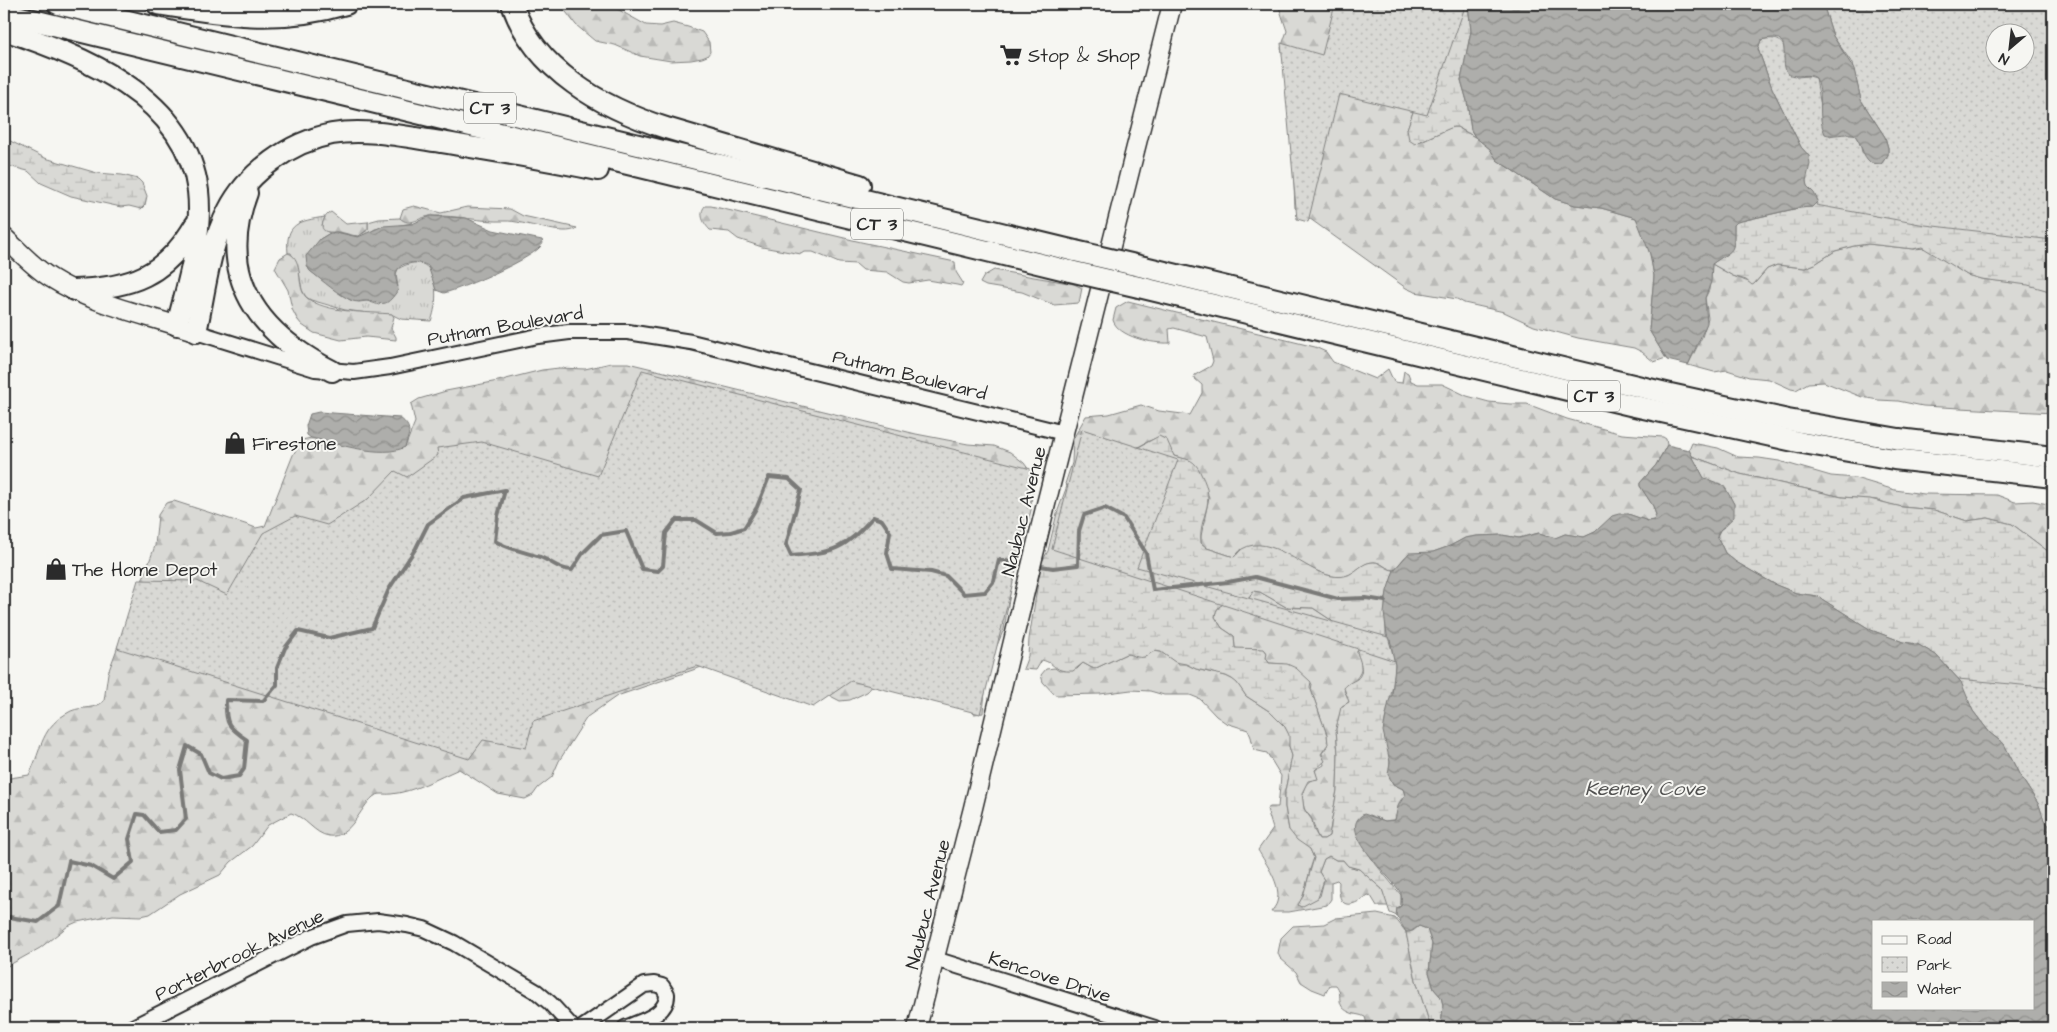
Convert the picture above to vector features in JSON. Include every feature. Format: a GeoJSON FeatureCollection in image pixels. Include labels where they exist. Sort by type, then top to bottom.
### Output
{"type":"FeatureCollection","features":[{"type":"Feature","properties":{"kind":"highway","name":"CT 3"},"geometry":{"type":"LineString","coordinates":[[58,4],[1670,394],[1763,414],[1899,439],[2053,457]]}},
{"type":"Feature","properties":{"kind":"highway"},"geometry":{"type":"LineString","coordinates":[[157,4],[232,16],[264,17],[306,14],[346,4]]}},
{"type":"Feature","properties":{"kind":"highway"},"geometry":{"type":"LineString","coordinates":[[512,4],[525,31],[547,60],[577,85],[610,106],[666,128],[878,191],[900,200],[921,213]]}},
{"type":"Feature","properties":{"kind":"highway","name":"CT 3"},"geometry":{"type":"LineString","coordinates":[[4,13],[1630,405],[1803,443],[1894,459],[2053,477]]}},
{"type":"Feature","properties":{"kind":"highway"},"geometry":{"type":"LineString","coordinates":[[4,30],[57,48],[94,64],[130,88],[153,108],[172,129],[188,155],[197,184],[198,219],[192,264],[177,325]]}},
{"type":"Feature","properties":{"kind":"highway"},"geometry":{"type":"LineString","coordinates":[[196,332],[213,252],[221,226],[234,199],[274,160],[301,145],[321,137],[347,132],[378,134],[441,142],[645,179],[684,177]]}},
{"type":"Feature","properties":{"kind":"highway"},"geometry":{"type":"LineString","coordinates":[[254,178],[242,209],[238,232],[241,276],[248,298],[261,318],[279,336],[311,359],[332,371]]}},
{"type":"Feature","properties":{"kind":"highway"},"geometry":{"type":"LineString","coordinates":[[74,290],[99,289],[126,284],[153,272],[178,251],[198,219]]}},
{"type":"Feature","properties":{"kind":"main road","name":"Naubuc Avenue"},"geometry":{"type":"LineString","coordinates":[[917,1028],[1172,4]]}},
{"type":"Feature","properties":{"kind":"main road","name":"Putnam Boulevard"},"geometry":{"type":"LineString","coordinates":[[4,237],[49,276],[74,290],[196,332]]}},
{"type":"Feature","properties":{"kind":"street","name":"Putnam Boulevard"},"geometry":{"type":"LineString","coordinates":[[196,332],[294,363],[332,371],[372,370],[569,332],[628,332],[691,342],[1064,433]]}},
{"type":"Feature","properties":{"kind":"street","name":"Porterbrook Avenue"},"geometry":{"type":"LineString","coordinates":[[131,1028],[311,937],[347,924],[378,922],[416,927],[454,943],[537,992],[556,1008],[573,1028]]}},
{"type":"Feature","properties":{"kind":"street","name":"Kencove Drive"},"geometry":{"type":"LineString","coordinates":[[935,959],[1155,1028]]}},
{"type":"Feature","properties":{"kind":"street"},"geometry":{"type":"LineString","coordinates":[[582,1028],[644,985],[654,984],[662,986],[667,994],[664,1008],[656,1014],[625,1028]]}},
{"type":"Feature","properties":{"kind":"green space"},"geometry":{"type":"Polygon","coordinates":[[[560,4],[608,4],[646,25],[660,26],[673,23],[688,27],[702,32],[709,42],[710,52],[707,56],[691,60],[671,61],[640,56],[615,45],[595,41],[576,25],[560,4]]]}},
{"type":"Feature","properties":{"kind":"green space"},"geometry":{"type":"Polygon","coordinates":[[[1278,4],[1424,4],[1413,112],[1407,129],[1419,142],[1452,127],[1457,127],[1475,137],[1490,149],[1497,160],[1555,199],[1575,205],[1601,208],[1636,218],[1650,254],[1654,276],[1649,330],[1666,358],[1654,362],[1634,348],[1578,338],[1534,326],[1504,312],[1464,303],[1457,299],[1415,292],[1406,288],[1295,208],[1289,70],[1281,48],[1287,31],[1278,4]]]}},
{"type":"Feature","properties":{"kind":"green space"},"geometry":{"type":"Polygon","coordinates":[[[1335,4],[1466,4],[1427,115],[1339,94],[1308,222],[1297,219],[1281,43],[1322,55],[1335,4]]]}},
{"type":"Feature","properties":{"kind":"green space"},"geometry":{"type":"Polygon","coordinates":[[[1424,4],[1468,4],[1471,31],[1461,80],[1467,101],[1471,130],[1475,137],[1457,127],[1453,127],[1415,144],[1409,140],[1407,129],[1413,112],[1424,4]]]}},
{"type":"Feature","properties":{"kind":"green space"},"geometry":{"type":"Polygon","coordinates":[[[1823,4],[2053,4],[2022,217],[2053,240],[2053,292],[2028,285],[1981,279],[1967,275],[1922,247],[1913,249],[1868,244],[1854,246],[1835,251],[1805,268],[1777,265],[1767,269],[1752,285],[1746,280],[1733,276],[1712,264],[1731,250],[1734,242],[1734,225],[1737,222],[1799,208],[1812,207],[1880,128],[1867,110],[1823,4]]]}},
{"type":"Feature","properties":{"kind":"green space"},"geometry":{"type":"Polygon","coordinates":[[[1823,4],[2053,4],[2053,240],[1925,225],[1816,205],[1818,201],[1808,188],[1806,181],[1809,156],[1801,147],[1772,88],[1758,49],[1761,40],[1776,39],[1780,41],[1784,47],[1784,58],[1796,77],[1809,76],[1816,78],[1820,101],[1830,136],[1840,133],[1854,134],[1860,143],[1862,152],[1881,164],[1888,155],[1885,137],[1861,100],[1852,63],[1833,36],[1823,4]]]}},
{"type":"Feature","properties":{"kind":"green space"},"geometry":{"type":"Polygon","coordinates":[[[4,138],[45,158],[97,173],[122,175],[138,179],[142,183],[147,196],[145,205],[141,209],[129,206],[121,207],[71,196],[41,183],[28,171],[12,167],[4,161],[4,138]]]}},
{"type":"Feature","properties":{"kind":"green space"},"geometry":{"type":"Polygon","coordinates":[[[414,206],[441,213],[467,207],[510,209],[523,216],[577,228],[571,231],[563,231],[513,221],[450,216],[428,216],[411,222],[400,218],[403,209],[414,206]]]}},
{"type":"Feature","properties":{"kind":"green space"},"geometry":{"type":"Polygon","coordinates":[[[705,206],[955,262],[956,272],[963,283],[961,286],[928,280],[903,282],[887,272],[863,270],[856,264],[839,263],[813,252],[801,254],[762,247],[738,239],[729,232],[710,230],[702,216],[705,206]]]}},
{"type":"Feature","properties":{"kind":"green space"},"geometry":{"type":"Polygon","coordinates":[[[331,212],[346,224],[368,222],[368,229],[359,236],[339,232],[326,232],[322,226],[323,222],[331,212]]]}},
{"type":"Feature","properties":{"kind":"green space"},"geometry":{"type":"Polygon","coordinates":[[[325,217],[322,225],[324,230],[330,233],[320,239],[307,266],[310,271],[350,300],[367,301],[379,305],[398,287],[396,274],[398,269],[411,263],[421,263],[428,268],[433,277],[435,287],[436,299],[431,321],[401,319],[391,314],[345,310],[306,297],[302,290],[299,272],[291,253],[288,253],[289,235],[292,229],[301,222],[325,217]]]}},
{"type":"Feature","properties":{"kind":"green space"},"geometry":{"type":"Polygon","coordinates":[[[400,218],[413,223],[375,229],[368,234],[358,237],[336,232],[357,235],[368,229],[368,222],[379,219],[400,218]]]}},
{"type":"Feature","properties":{"kind":"green space"},"geometry":{"type":"Polygon","coordinates":[[[1868,244],[1913,249],[1926,248],[1967,275],[1981,279],[2028,284],[2053,292],[2053,413],[1923,406],[1898,401],[1878,400],[1862,397],[1824,382],[1808,383],[1796,390],[1769,379],[1749,377],[1727,370],[1714,372],[1688,365],[1702,337],[1708,318],[1705,298],[1709,290],[1712,264],[1733,276],[1754,284],[1767,269],[1777,265],[1805,268],[1835,251],[1868,244]]]}},
{"type":"Feature","properties":{"kind":"green space"},"geometry":{"type":"Polygon","coordinates":[[[288,253],[296,261],[301,288],[307,298],[325,307],[392,314],[394,317],[391,328],[396,340],[366,337],[341,340],[314,333],[302,325],[292,309],[288,290],[275,268],[280,258],[288,253]]]}},
{"type":"Feature","properties":{"kind":"green space"},"geometry":{"type":"Polygon","coordinates":[[[994,270],[1074,284],[1082,288],[1079,303],[1054,305],[1022,292],[986,286],[980,283],[984,276],[994,270]]]}},
{"type":"Feature","properties":{"kind":"green space"},"geometry":{"type":"Polygon","coordinates":[[[1128,301],[1315,347],[1326,352],[1333,362],[1375,379],[1388,369],[1394,382],[1402,383],[1404,371],[1408,373],[1411,381],[1418,384],[1442,384],[1467,396],[1489,402],[1527,404],[1567,419],[1622,434],[1663,437],[1666,439],[1667,445],[1656,465],[1640,483],[1653,506],[1656,515],[1654,520],[1648,521],[1628,514],[1603,525],[1595,532],[1584,537],[1565,534],[1556,538],[1539,533],[1519,538],[1502,535],[1465,538],[1433,552],[1405,557],[1394,570],[1374,562],[1365,564],[1349,575],[1340,577],[1327,575],[1249,547],[1241,550],[1234,557],[1207,548],[1201,543],[1201,536],[1209,497],[1189,460],[1174,456],[1163,438],[1155,438],[1067,486],[1065,484],[1072,463],[1073,439],[1086,416],[1109,414],[1141,405],[1159,411],[1190,415],[1202,393],[1202,385],[1194,378],[1195,375],[1211,366],[1213,361],[1207,337],[1174,328],[1169,329],[1170,343],[1146,341],[1129,335],[1116,326],[1113,320],[1116,308],[1128,301]]]}},
{"type":"Feature","properties":{"kind":"green space"},"geometry":{"type":"Polygon","coordinates":[[[611,363],[628,363],[916,434],[968,444],[994,446],[1010,452],[1024,463],[1029,470],[1033,487],[1027,531],[1012,582],[1004,629],[987,669],[983,713],[974,714],[969,707],[891,666],[867,692],[850,700],[840,701],[815,688],[719,661],[617,696],[587,717],[559,761],[552,777],[538,788],[533,795],[525,799],[498,794],[459,769],[408,791],[375,795],[349,828],[336,836],[324,835],[291,813],[268,825],[252,846],[231,862],[220,875],[180,894],[150,914],[141,916],[113,915],[77,922],[68,926],[40,948],[4,968],[4,779],[29,775],[48,731],[61,717],[71,711],[96,706],[104,701],[108,673],[155,546],[158,515],[166,503],[174,501],[256,528],[265,526],[293,455],[302,440],[311,438],[362,449],[405,447],[415,422],[411,404],[419,399],[446,391],[542,370],[559,368],[585,369],[611,363]]]}},
{"type":"Feature","properties":{"kind":"green space"},"geometry":{"type":"Polygon","coordinates":[[[642,370],[1031,469],[1031,510],[980,714],[851,681],[813,707],[697,666],[533,721],[526,748],[483,740],[469,759],[117,648],[138,580],[197,581],[227,595],[263,533],[295,516],[327,525],[368,499],[395,471],[407,477],[438,455],[437,448],[482,442],[598,476],[642,370]]]}},
{"type":"Feature","properties":{"kind":"green space"},"geometry":{"type":"Polygon","coordinates":[[[1082,429],[1178,460],[1137,567],[1388,637],[1395,661],[1052,549],[1082,429]]]}},
{"type":"Feature","properties":{"kind":"green space"},"geometry":{"type":"Polygon","coordinates":[[[1159,436],[1167,440],[1174,456],[1189,460],[1195,464],[1206,485],[1208,502],[1202,525],[1201,543],[1207,548],[1234,557],[1242,549],[1253,545],[1264,545],[1276,549],[1322,573],[1340,577],[1346,576],[1368,563],[1374,562],[1394,570],[1385,601],[1386,635],[1394,654],[1395,665],[1384,730],[1390,762],[1389,775],[1393,784],[1403,789],[1405,795],[1400,801],[1395,820],[1385,821],[1369,815],[1363,845],[1374,862],[1401,895],[1401,906],[1397,908],[1397,916],[1390,913],[1382,889],[1359,869],[1348,866],[1343,860],[1336,860],[1329,856],[1324,859],[1319,872],[1324,880],[1318,898],[1301,907],[1298,905],[1303,896],[1314,858],[1310,849],[1297,840],[1289,830],[1285,807],[1285,791],[1292,756],[1289,746],[1289,735],[1285,727],[1269,711],[1246,696],[1232,679],[1175,662],[1161,652],[1155,651],[1142,657],[1126,654],[1096,668],[1083,663],[1073,671],[1067,671],[1058,669],[1042,660],[1036,670],[1023,669],[1028,656],[1039,576],[1036,572],[1048,551],[1057,513],[1067,486],[1159,436]],[[1253,591],[1248,600],[1222,604],[1216,611],[1215,617],[1222,628],[1234,636],[1235,648],[1264,649],[1269,663],[1287,664],[1296,668],[1311,682],[1310,687],[1327,735],[1328,744],[1321,754],[1325,761],[1315,770],[1318,779],[1308,781],[1302,793],[1304,809],[1312,820],[1314,830],[1319,839],[1324,839],[1329,836],[1337,790],[1338,754],[1336,729],[1341,707],[1349,702],[1344,688],[1357,679],[1361,673],[1357,652],[1360,645],[1343,634],[1331,620],[1313,608],[1286,607],[1260,592],[1253,591]]]}},
{"type":"Feature","properties":{"kind":"green space"},"geometry":{"type":"Polygon","coordinates":[[[1692,443],[1718,448],[1738,457],[1779,461],[1831,476],[1855,478],[1895,490],[1924,494],[1997,495],[2015,502],[2033,501],[2053,505],[2053,555],[2012,524],[1988,518],[1967,521],[1934,510],[1902,507],[1878,500],[1842,497],[1740,474],[1692,456],[1689,450],[1692,443]]]}},
{"type":"Feature","properties":{"kind":"green space"},"geometry":{"type":"Polygon","coordinates":[[[1692,456],[1740,474],[1842,497],[1870,499],[1902,507],[1934,510],[1967,521],[1988,518],[2012,524],[2053,555],[2053,830],[1961,682],[1936,655],[1917,644],[1903,642],[1871,630],[1817,596],[1796,593],[1776,585],[1736,562],[1725,553],[1717,536],[1720,530],[1727,525],[1734,504],[1723,486],[1704,478],[1692,456]]]}},
{"type":"Feature","properties":{"kind":"green space"},"geometry":{"type":"Polygon","coordinates":[[[1253,591],[1260,592],[1286,607],[1313,608],[1331,620],[1360,645],[1357,652],[1361,662],[1360,673],[1344,691],[1349,702],[1342,706],[1336,729],[1338,754],[1337,790],[1329,836],[1324,839],[1319,839],[1311,819],[1303,806],[1305,786],[1308,782],[1317,779],[1315,770],[1324,765],[1322,753],[1327,747],[1327,735],[1311,690],[1312,684],[1283,664],[1269,663],[1266,658],[1266,651],[1235,648],[1234,636],[1222,628],[1215,617],[1216,611],[1222,604],[1248,600],[1253,591]]]}},
{"type":"Feature","properties":{"kind":"green space"},"geometry":{"type":"Polygon","coordinates":[[[1153,651],[1161,652],[1179,664],[1186,664],[1196,669],[1226,676],[1237,682],[1246,696],[1269,711],[1285,727],[1290,735],[1289,746],[1292,756],[1285,791],[1285,807],[1289,830],[1310,849],[1314,858],[1299,904],[1320,896],[1324,880],[1319,872],[1324,859],[1329,856],[1336,860],[1343,860],[1348,866],[1359,869],[1382,889],[1389,906],[1377,906],[1371,896],[1368,895],[1356,903],[1346,904],[1340,897],[1339,882],[1337,880],[1331,882],[1331,899],[1327,905],[1289,912],[1271,912],[1277,902],[1277,889],[1272,875],[1258,850],[1273,829],[1267,809],[1278,807],[1281,776],[1267,753],[1254,750],[1248,730],[1226,723],[1216,716],[1200,699],[1190,695],[1164,695],[1150,691],[1131,690],[1100,694],[1055,695],[1043,682],[1041,675],[1046,669],[1055,668],[1059,671],[1077,669],[1083,663],[1096,668],[1126,654],[1145,657],[1153,651]]]}},
{"type":"Feature","properties":{"kind":"green space"},"geometry":{"type":"Polygon","coordinates":[[[1958,679],[2053,688],[2053,830],[2044,820],[2039,805],[2019,774],[2004,744],[1990,733],[1973,711],[1958,679]]]}},
{"type":"Feature","properties":{"kind":"green space"},"geometry":{"type":"Polygon","coordinates":[[[1377,914],[1395,918],[1406,932],[1416,980],[1431,1028],[1368,1028],[1365,1017],[1344,1009],[1340,1003],[1336,985],[1330,985],[1325,994],[1312,989],[1301,982],[1296,972],[1280,958],[1278,953],[1281,938],[1293,926],[1324,924],[1336,918],[1377,914]]]}},
{"type":"Feature","properties":{"kind":"green space"},"geometry":{"type":"Polygon","coordinates":[[[1419,926],[1427,929],[1432,944],[1429,972],[1434,989],[1441,997],[1443,1005],[1441,1028],[1431,1028],[1416,980],[1406,932],[1413,931],[1419,926]]]}},
{"type":"Feature","properties":{"kind":"water"},"geometry":{"type":"Polygon","coordinates":[[[1468,4],[1823,4],[1833,36],[1854,69],[1861,100],[1885,137],[1888,155],[1881,164],[1871,163],[1865,156],[1854,134],[1825,134],[1821,120],[1819,85],[1816,78],[1813,76],[1788,74],[1785,68],[1784,48],[1779,39],[1761,40],[1758,49],[1772,88],[1801,147],[1809,156],[1810,164],[1806,181],[1807,186],[1814,193],[1818,201],[1812,207],[1798,208],[1737,222],[1734,225],[1732,250],[1712,264],[1711,282],[1705,298],[1707,323],[1688,365],[1667,360],[1649,330],[1654,276],[1650,254],[1636,218],[1601,208],[1575,205],[1555,199],[1497,160],[1490,149],[1475,137],[1471,130],[1467,101],[1461,80],[1471,31],[1468,4]]]}},
{"type":"Feature","properties":{"kind":"water"},"geometry":{"type":"Polygon","coordinates":[[[430,216],[466,218],[493,230],[542,240],[543,243],[538,249],[514,264],[444,293],[436,290],[428,266],[420,263],[405,264],[398,269],[396,274],[398,290],[385,303],[355,302],[331,288],[310,271],[307,266],[306,256],[320,239],[330,233],[336,232],[358,237],[383,226],[412,224],[430,216]]]}},
{"type":"Feature","properties":{"kind":"water"},"geometry":{"type":"Polygon","coordinates":[[[319,412],[400,418],[407,425],[409,431],[405,447],[396,450],[372,451],[311,438],[307,435],[306,426],[310,414],[319,412]]]}},
{"type":"Feature","properties":{"kind":"water","name":"Keeney Cove"},"geometry":{"type":"Polygon","coordinates":[[[1667,445],[1689,450],[1704,478],[1723,485],[1734,504],[1734,517],[1720,530],[1717,536],[1725,553],[1736,562],[1776,585],[1796,593],[1817,596],[1871,630],[1903,642],[1917,644],[1936,655],[1961,682],[1973,711],[1990,733],[2004,744],[2019,774],[2039,805],[2044,820],[2053,830],[2053,1028],[1441,1028],[1443,1005],[1441,997],[1434,989],[1429,972],[1432,944],[1427,929],[1419,926],[1410,932],[1406,932],[1396,915],[1397,908],[1401,906],[1401,894],[1369,855],[1356,831],[1356,821],[1364,814],[1385,821],[1395,820],[1398,806],[1405,795],[1403,789],[1393,784],[1388,774],[1390,762],[1383,731],[1392,695],[1395,665],[1390,639],[1387,635],[1384,613],[1387,591],[1394,570],[1409,553],[1433,552],[1465,538],[1502,535],[1519,538],[1539,533],[1555,538],[1565,534],[1584,537],[1595,532],[1612,516],[1619,514],[1628,514],[1648,521],[1654,520],[1656,515],[1653,506],[1640,483],[1656,465],[1667,445]]]}},
{"type":"Feature","properties":{"kind":"waterway"},"geometry":{"type":"LineString","coordinates":[[4,916],[38,922],[59,906],[69,861],[91,866],[113,879],[133,862],[129,839],[137,814],[144,815],[159,832],[176,830],[186,819],[180,770],[187,746],[201,754],[209,773],[221,779],[239,776],[244,769],[247,740],[229,724],[226,715],[226,700],[263,701],[277,685],[277,668],[285,648],[298,631],[329,638],[372,628],[389,589],[416,548],[428,524],[464,498],[505,490],[498,516],[495,541],[540,557],[567,570],[572,570],[583,553],[601,535],[626,531],[642,569],[658,571],[663,566],[666,533],[676,520],[696,520],[717,533],[731,532],[744,528],[757,507],[769,477],[789,479],[801,490],[786,545],[791,556],[819,553],[838,547],[846,543],[873,517],[882,520],[890,532],[887,553],[892,569],[931,572],[946,576],[964,594],[985,592],[994,581],[999,560],[1026,564]]}},
{"type":"Feature","properties":{"kind":"waterway"},"geometry":{"type":"LineString","coordinates":[[1035,565],[1053,568],[1078,565],[1079,531],[1084,515],[1105,508],[1124,518],[1146,553],[1153,590],[1228,582],[1255,577],[1338,599],[1366,598],[1385,601]]}},
{"type":"Feature","properties":{"kind":"place","name":"Stop & Shop"},"geometry":{"type":"Point","coordinates":[1011,55]}},
{"type":"Feature","properties":{"kind":"place","name":"Firestone"},"geometry":{"type":"Point","coordinates":[235,443]}},
{"type":"Feature","properties":{"kind":"place","name":"The Home Depot"},"geometry":{"type":"Point","coordinates":[56,569]}}]}
